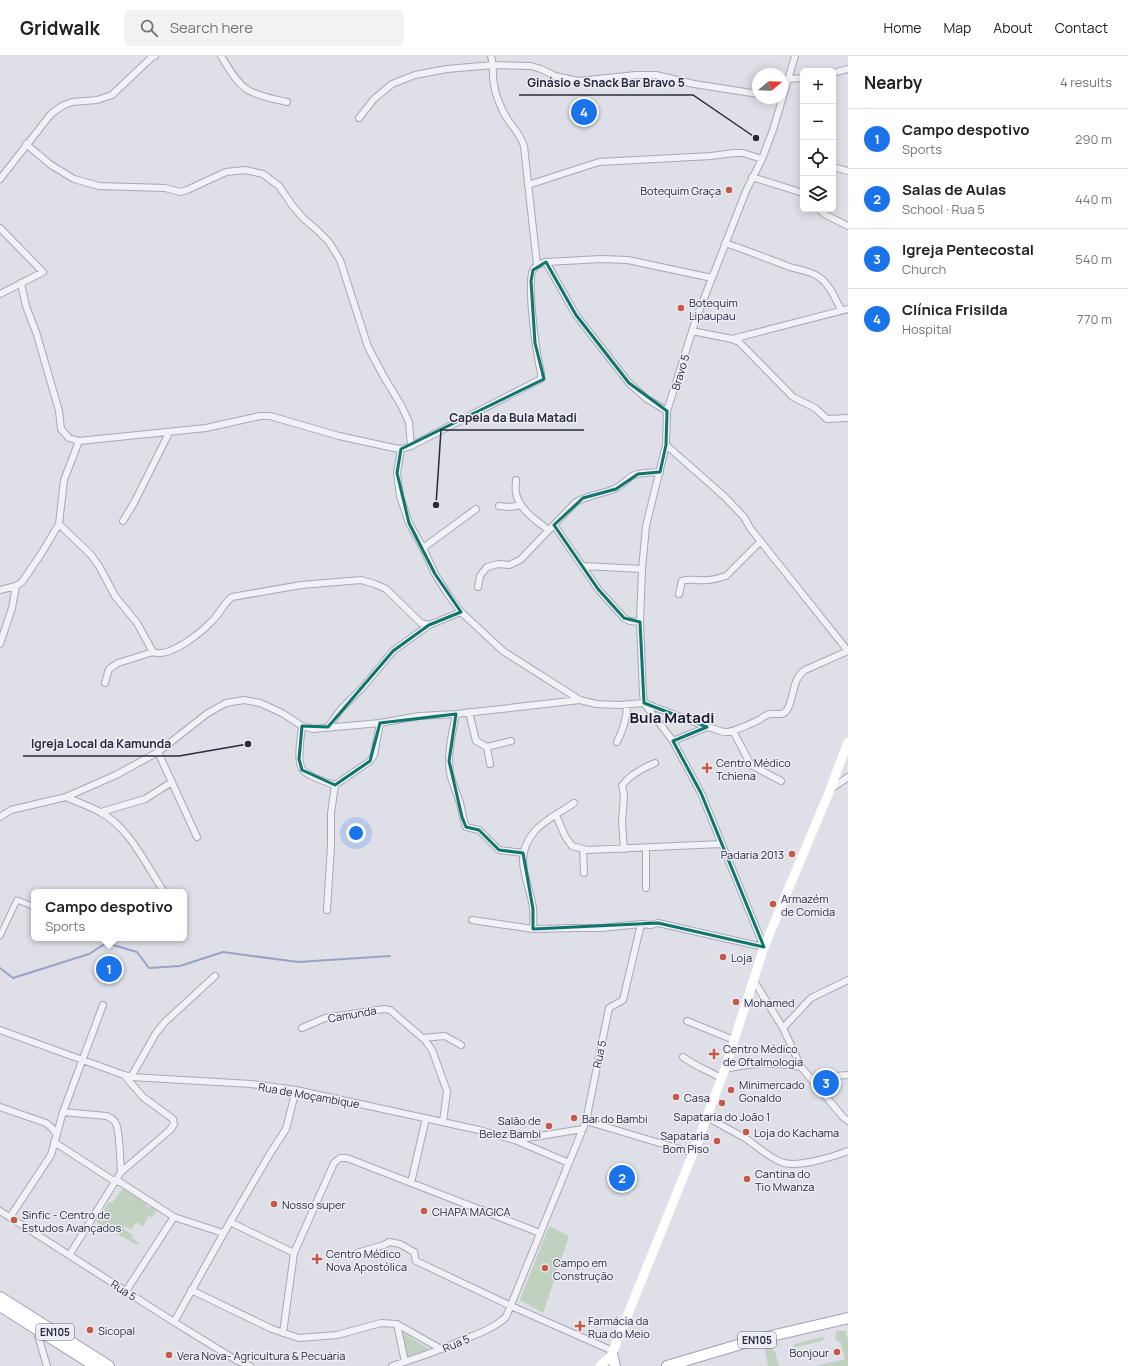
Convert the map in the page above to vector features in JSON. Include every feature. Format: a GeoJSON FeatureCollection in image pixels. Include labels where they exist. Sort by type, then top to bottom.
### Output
{"type":"FeatureCollection","features":[{"type":"Feature","properties":{"kind":"main road"},"geometry":{"type":"LineString","coordinates":[[611,1366],[612,1354],[693,1153],[725,1069],[764,947],[830,790],[848,742]]}},
{"type":"Feature","properties":{"kind":"main road","name":"EN105"},"geometry":{"type":"LineString","coordinates":[[0,1297],[109,1366]]}},
{"type":"Feature","properties":{"kind":"main road","name":"EN105"},"geometry":{"type":"LineString","coordinates":[[0,1306],[95,1366]]}},
{"type":"Feature","properties":{"kind":"main road","name":"EN105"},"geometry":{"type":"LineString","coordinates":[[667,1366],[758,1339],[848,1318]]}},
{"type":"Feature","properties":{"kind":"main road"},"geometry":{"type":"LineString","coordinates":[[600,1366],[612,1354]]}},
{"type":"Feature","properties":{"kind":"main road"},"geometry":{"type":"LineString","coordinates":[[612,1354],[615,1366]]}},
{"type":"Feature","properties":{"kind":"street"},"geometry":{"type":"LineString","coordinates":[[0,179],[51,114],[62,106],[72,102],[97,100],[112,95],[152,57],[155,56]]}},
{"type":"Feature","properties":{"kind":"street"},"geometry":{"type":"LineString","coordinates":[[221,56],[231,73],[247,90],[287,102]]}},
{"type":"Feature","properties":{"kind":"street"},"geometry":{"type":"LineString","coordinates":[[21,283],[26,306],[37,336],[59,411],[61,428],[69,438],[78,441],[169,433],[206,428],[260,416],[270,416],[339,436],[401,449],[412,446],[541,379],[542,374],[536,343],[531,294],[533,270],[537,264],[522,140],[503,112],[494,83],[491,56]]}},
{"type":"Feature","properties":{"kind":"street","name":"Bravo 5"},"geometry":{"type":"LineString","coordinates":[[788,79],[795,56]]}},
{"type":"Feature","properties":{"kind":"street"},"geometry":{"type":"LineString","coordinates":[[359,118],[374,99],[392,84],[415,75],[447,69],[493,65],[531,66],[555,76],[578,81],[636,75],[656,75],[694,84],[752,93]]}},
{"type":"Feature","properties":{"kind":"street"},"geometry":{"type":"LineString","coordinates":[[836,72],[848,69]]}},
{"type":"Feature","properties":{"kind":"street"},"geometry":{"type":"LineString","coordinates":[[788,79],[800,78]]}},
{"type":"Feature","properties":{"kind":"street","name":"Bravo 5"},"geometry":{"type":"LineString","coordinates":[[644,703],[640,622],[642,569],[646,526],[666,445],[667,411],[692,331],[725,243],[752,177],[762,159],[773,130],[780,104]]}},
{"type":"Feature","properties":{"kind":"street"},"geometry":{"type":"LineString","coordinates":[[26,144],[51,165],[74,179],[100,186],[165,188],[180,192],[226,172],[245,170],[263,174],[279,186],[303,218],[328,242],[340,260],[368,347],[409,422],[412,446]]}},
{"type":"Feature","properties":{"kind":"street"},"geometry":{"type":"LineString","coordinates":[[528,185],[599,162],[711,156],[734,153],[743,153],[762,159]]}},
{"type":"Feature","properties":{"kind":"street"},"geometry":{"type":"LineString","coordinates":[[836,168],[848,171]]}},
{"type":"Feature","properties":{"kind":"street"},"geometry":{"type":"LineString","coordinates":[[752,177],[800,192]]}},
{"type":"Feature","properties":{"kind":"street"},"geometry":{"type":"LineString","coordinates":[[822,212],[848,226]]}},
{"type":"Feature","properties":{"kind":"street"},"geometry":{"type":"LineString","coordinates":[[0,228],[43,272],[0,294]]}},
{"type":"Feature","properties":{"kind":"street"},"geometry":{"type":"LineString","coordinates":[[725,243],[789,267],[811,272],[819,277],[828,286],[834,294],[840,310]]}},
{"type":"Feature","properties":{"kind":"street"},"geometry":{"type":"LineString","coordinates":[[537,264],[546,262],[621,260],[712,278]]}},
{"type":"Feature","properties":{"kind":"street"},"geometry":{"type":"LineString","coordinates":[[546,262],[576,315],[629,383],[647,399],[667,411]]}},
{"type":"Feature","properties":{"kind":"street"},"geometry":{"type":"LineString","coordinates":[[732,339],[848,309]]}},
{"type":"Feature","properties":{"kind":"street"},"geometry":{"type":"LineString","coordinates":[[692,331],[732,339],[744,346],[793,396],[815,408],[827,419],[848,418]]}},
{"type":"Feature","properties":{"kind":"street"},"geometry":{"type":"LineString","coordinates":[[123,521],[134,503],[169,433]]}},
{"type":"Feature","properties":{"kind":"street"},"geometry":{"type":"LineString","coordinates":[[0,590],[16,586],[22,582],[59,524],[64,480],[78,441]]}},
{"type":"Feature","properties":{"kind":"street"},"geometry":{"type":"LineString","coordinates":[[401,449],[397,473],[400,496],[409,523],[435,574],[447,593],[461,612],[503,652],[580,700],[596,704],[627,705],[644,703],[721,732],[733,731],[761,719],[770,713],[780,715],[785,713],[799,674],[848,651],[761,541],[744,517],[725,497],[666,445]]}},
{"type":"Feature","properties":{"kind":"street"},"geometry":{"type":"LineString","coordinates":[[478,588],[480,576],[487,567],[498,564],[508,565],[520,560],[554,525],[568,508],[576,502],[583,498],[616,489],[631,477],[638,474],[660,472]]}},
{"type":"Feature","properties":{"kind":"street"},"geometry":{"type":"LineString","coordinates":[[516,480],[516,493],[521,505],[531,516],[549,530]]}},
{"type":"Feature","properties":{"kind":"street"},"geometry":{"type":"LineString","coordinates":[[499,506],[510,508],[521,505]]}},
{"type":"Feature","properties":{"kind":"street"},"geometry":{"type":"LineString","coordinates":[[423,548],[476,509]]}},
{"type":"Feature","properties":{"kind":"street"},"geometry":{"type":"LineString","coordinates":[[59,524],[91,555],[100,566],[115,596],[137,623],[153,652]]}},
{"type":"Feature","properties":{"kind":"street"},"geometry":{"type":"LineString","coordinates":[[554,525],[598,589],[624,618],[630,621],[640,622]]}},
{"type":"Feature","properties":{"kind":"street"},"geometry":{"type":"LineString","coordinates":[[679,594],[682,581],[684,580],[719,578],[726,576],[761,541]]}},
{"type":"Feature","properties":{"kind":"street"},"geometry":{"type":"LineString","coordinates":[[583,566],[642,569]]}},
{"type":"Feature","properties":{"kind":"street"},"geometry":{"type":"LineString","coordinates":[[105,683],[109,669],[118,663],[153,652],[163,654],[185,643],[213,620],[222,610],[226,601],[232,597],[300,585],[361,580],[386,589],[421,623],[429,625]]}},
{"type":"Feature","properties":{"kind":"street"},"geometry":{"type":"LineString","coordinates":[[0,644],[12,608],[16,586]]}},
{"type":"Feature","properties":{"kind":"street"},"geometry":{"type":"LineString","coordinates":[[328,728],[341,709],[363,687],[393,651],[429,625],[461,612]]}},
{"type":"Feature","properties":{"kind":"street"},"geometry":{"type":"LineString","coordinates":[[0,817],[11,810],[66,798],[116,775],[158,752],[208,713],[226,703],[244,700],[260,703],[282,713],[302,726],[313,729],[380,723],[419,716],[456,714],[580,700]]}},
{"type":"Feature","properties":{"kind":"street"},"geometry":{"type":"LineString","coordinates":[[644,703],[673,741],[701,793],[764,947]]}},
{"type":"Feature","properties":{"kind":"street"},"geometry":{"type":"LineString","coordinates":[[617,742],[627,714],[627,705]]}},
{"type":"Feature","properties":{"kind":"street"},"geometry":{"type":"LineString","coordinates":[[469,712],[476,741],[487,747],[510,741]]}},
{"type":"Feature","properties":{"kind":"street"},"geometry":{"type":"LineString","coordinates":[[456,714],[450,746],[449,761],[451,775],[466,827],[479,830],[499,850],[523,853]]}},
{"type":"Feature","properties":{"kind":"street"},"geometry":{"type":"LineString","coordinates":[[327,910],[331,846],[331,813],[335,785],[370,761],[374,755],[380,723]]}},
{"type":"Feature","properties":{"kind":"street"},"geometry":{"type":"LineString","coordinates":[[302,726],[300,759],[302,770],[307,774],[335,785]]}},
{"type":"Feature","properties":{"kind":"street"},"geometry":{"type":"LineString","coordinates":[[673,741],[707,727]]}},
{"type":"Feature","properties":{"kind":"street"},"geometry":{"type":"LineString","coordinates":[[733,731],[751,765],[781,781]]}},
{"type":"Feature","properties":{"kind":"street"},"geometry":{"type":"LineString","coordinates":[[487,747],[490,764]]}},
{"type":"Feature","properties":{"kind":"street"},"geometry":{"type":"LineString","coordinates":[[158,752],[198,837]]}},
{"type":"Feature","properties":{"kind":"street"},"geometry":{"type":"LineString","coordinates":[[624,849],[622,822],[624,795],[622,786],[631,776],[645,767],[655,763]]}},
{"type":"Feature","properties":{"kind":"street"},"geometry":{"type":"LineString","coordinates":[[830,790],[848,777]]}},
{"type":"Feature","properties":{"kind":"street"},"geometry":{"type":"LineString","coordinates":[[101,812],[145,799],[172,782]]}},
{"type":"Feature","properties":{"kind":"street"},"geometry":{"type":"LineString","coordinates":[[66,798],[101,812],[114,821],[125,832],[162,889]]}},
{"type":"Feature","properties":{"kind":"street"},"geometry":{"type":"LineString","coordinates":[[533,929],[533,909],[524,873],[523,853],[526,843],[535,831],[556,815],[574,804]]}},
{"type":"Feature","properties":{"kind":"street"},"geometry":{"type":"LineString","coordinates":[[556,815],[565,836],[572,846],[587,850],[721,844]]}},
{"type":"Feature","properties":{"kind":"street"},"geometry":{"type":"LineString","coordinates":[[646,848],[646,888]]}},
{"type":"Feature","properties":{"kind":"street"},"geometry":{"type":"LineString","coordinates":[[582,849],[584,873]]}},
{"type":"Feature","properties":{"kind":"street"},"geometry":{"type":"LineString","coordinates":[[0,936],[17,900],[31,906]]}},
{"type":"Feature","properties":{"kind":"street"},"geometry":{"type":"LineString","coordinates":[[472,920],[533,929],[601,928],[640,924],[651,925],[658,923],[764,947]]}},
{"type":"Feature","properties":{"kind":"street","name":"Rua 5"},"geometry":{"type":"LineString","coordinates":[[392,1366],[441,1349],[482,1332],[499,1323],[506,1317],[586,1121],[609,1008],[623,1000],[640,924]]}},
{"type":"Feature","properties":{"kind":"street"},"geometry":{"type":"LineString","coordinates":[[131,1077],[156,1033],[165,1022],[215,976]]}},
{"type":"Feature","properties":{"kind":"street"},"geometry":{"type":"LineString","coordinates":[[783,1028],[811,998],[848,980]]}},
{"type":"Feature","properties":{"kind":"street"},"geometry":{"type":"LineString","coordinates":[[754,981],[783,1028],[801,1067],[848,1121]]}},
{"type":"Feature","properties":{"kind":"street"},"geometry":{"type":"LineString","coordinates":[[10,1217],[51,1155],[63,1112],[103,1006]]}},
{"type":"Feature","properties":{"kind":"street","name":"Camunda"},"geometry":{"type":"LineString","coordinates":[[302,1028],[325,1018],[384,1009],[390,1010],[423,1038],[432,1050],[447,1091],[443,1122]]}},
{"type":"Feature","properties":{"kind":"street"},"geometry":{"type":"LineString","coordinates":[[687,1021],[734,1040]]}},
{"type":"Feature","properties":{"kind":"street","name":"Rua de Moçambique"},"geometry":{"type":"LineString","coordinates":[[0,1030],[82,1061],[131,1077],[251,1084],[296,1090],[426,1118],[515,1140],[569,1163]]}},
{"type":"Feature","properties":{"kind":"street"},"geometry":{"type":"LineString","coordinates":[[423,1038],[445,1036],[461,1045]]}},
{"type":"Feature","properties":{"kind":"street"},"geometry":{"type":"LineString","coordinates":[[683,1057],[694,1065],[705,1068],[721,1078]]}},
{"type":"Feature","properties":{"kind":"street"},"geometry":{"type":"LineString","coordinates":[[725,1069],[763,1063],[801,1067]]}},
{"type":"Feature","properties":{"kind":"street"},"geometry":{"type":"LineString","coordinates":[[70,1254],[120,1172],[170,1130],[175,1121],[143,1097],[124,1075]]}},
{"type":"Feature","properties":{"kind":"street"},"geometry":{"type":"LineString","coordinates":[[810,1078],[848,1075]]}},
{"type":"Feature","properties":{"kind":"street"},"geometry":{"type":"LineString","coordinates":[[174,1322],[270,1152],[286,1129],[296,1090]]}},
{"type":"Feature","properties":{"kind":"street"},"geometry":{"type":"LineString","coordinates":[[0,1107],[46,1123],[56,1134]]}},
{"type":"Feature","properties":{"kind":"street"},"geometry":{"type":"LineString","coordinates":[[63,1112],[107,1116],[112,1119],[116,1124],[118,1131],[120,1172]]}},
{"type":"Feature","properties":{"kind":"street"},"geometry":{"type":"LineString","coordinates":[[707,1117],[784,1163],[809,1162],[848,1151]]}},
{"type":"Feature","properties":{"kind":"street"},"geometry":{"type":"LineString","coordinates":[[411,1183],[426,1118]]}},
{"type":"Feature","properties":{"kind":"street"},"geometry":{"type":"LineString","coordinates":[[586,1121],[693,1153]]}},
{"type":"Feature","properties":{"kind":"street"},"geometry":{"type":"LineString","coordinates":[[515,1140],[583,1129]]}},
{"type":"Feature","properties":{"kind":"street"},"geometry":{"type":"LineString","coordinates":[[54,1142],[114,1181],[120,1182],[174,1217],[223,1233]]}},
{"type":"Feature","properties":{"kind":"street"},"geometry":{"type":"LineString","coordinates":[[283,1333],[294,1253],[334,1163],[340,1158],[347,1158],[540,1233]]}},
{"type":"Feature","properties":{"kind":"street","name":"Rua 5"},"geometry":{"type":"LineString","coordinates":[[0,1211],[70,1254],[174,1322],[236,1360],[250,1366]]}},
{"type":"Feature","properties":{"kind":"street"},"geometry":{"type":"LineString","coordinates":[[126,1291],[174,1217]]}},
{"type":"Feature","properties":{"kind":"street"},"geometry":{"type":"LineString","coordinates":[[230,1222],[294,1253]]}},
{"type":"Feature","properties":{"kind":"street"},"geometry":{"type":"LineString","coordinates":[[357,1253],[384,1245],[388,1242],[400,1244],[414,1252],[416,1261],[612,1354]]}},
{"type":"Feature","properties":{"kind":"street"},"geometry":{"type":"LineString","coordinates":[[191,1290],[272,1329],[299,1338],[337,1335],[381,1323],[397,1324],[441,1349]]}},
{"type":"Feature","properties":{"kind":"street"},"geometry":{"type":"LineString","coordinates":[[397,1324],[405,1362]]}},
{"type":"Feature","properties":{"kind":"street"},"geometry":{"type":"LineString","coordinates":[[36,1329],[47,1366]]}},
{"type":"Feature","properties":{"kind":"highlighted area"},"geometry":{"type":"Polygon","coordinates":[[[546,262],[576,315],[629,383],[667,411],[666,445],[660,472],[638,474],[616,489],[583,498],[554,525],[598,589],[624,618],[640,622],[644,703],[707,727],[673,741],[701,793],[764,947],[658,923],[533,929],[533,909],[523,853],[499,850],[479,830],[466,827],[462,817],[449,761],[456,714],[380,723],[370,761],[335,785],[302,770],[299,759],[302,726],[328,727],[393,651],[429,625],[461,612],[435,574],[409,523],[397,473],[401,449],[544,379],[535,343],[531,281],[533,270],[546,262]]]}},
{"type":"Feature","properties":{"kind":"green space"},"geometry":{"type":"Polygon","coordinates":[[[123,1188],[146,1203],[145,1205],[150,1208],[151,1206],[157,1210],[152,1218],[149,1216],[143,1226],[136,1222],[131,1230],[125,1226],[123,1229],[133,1235],[131,1238],[139,1243],[137,1245],[96,1222],[109,1202],[112,1203],[123,1188]]]}},
{"type":"Feature","properties":{"kind":"green space","name":"Campo em Construção"},"geometry":{"type":"Polygon","coordinates":[[[549,1226],[569,1236],[543,1313],[520,1300],[549,1226]]]}},
{"type":"Feature","properties":{"kind":"green space"},"geometry":{"type":"Polygon","coordinates":[[[400,1331],[429,1349],[407,1357],[400,1331]]]}},
{"type":"Feature","properties":{"kind":"green space"},"geometry":{"type":"Polygon","coordinates":[[[836,1331],[846,1331],[848,1341],[848,1366],[816,1366],[845,1359],[840,1342],[835,1340],[836,1331]]]}},
{"type":"Feature","properties":{"kind":"green space"},"geometry":{"type":"Polygon","coordinates":[[[822,1337],[824,1338],[822,1341],[795,1347],[793,1346],[795,1344],[822,1337]]]}},
{"type":"Feature","properties":{"kind":"green space"},"geometry":{"type":"Polygon","coordinates":[[[769,1346],[775,1352],[779,1366],[768,1366],[765,1350],[769,1346]]]}},
{"type":"Feature","properties":{"kind":"waterway"},"geometry":{"type":"LineString","coordinates":[[0,968],[13,978],[89,954],[106,943],[137,952],[149,968],[180,966],[223,952],[298,962],[390,956]]}},
{"type":"Feature","properties":{"kind":"place","name":"Clínica Frisilda"},"geometry":{"type":"Point","coordinates":[584,112]}},
{"type":"Feature","properties":{"kind":"place","name":"Ginásio e Snack Bar Bravo 5"},"geometry":{"type":"Point","coordinates":[756,138]}},
{"type":"Feature","properties":{"kind":"place","name":"Botequim Graça"},"geometry":{"type":"Point","coordinates":[729,190]}},
{"type":"Feature","properties":{"kind":"place","name":"Botequim Lipaupau"},"geometry":{"type":"Point","coordinates":[681,308]}},
{"type":"Feature","properties":{"kind":"place","name":"Capela da Bula Matadi"},"geometry":{"type":"Point","coordinates":[436,505]}},
{"type":"Feature","properties":{"kind":"place","name":"Igreja Local da Kamunda"},"geometry":{"type":"Point","coordinates":[248,744]}},
{"type":"Feature","properties":{"kind":"place","name":"Centro Médico Tchiena"},"geometry":{"type":"Point","coordinates":[707,768]}},
{"type":"Feature","properties":{"kind":"place","name":"Padaria 2013"},"geometry":{"type":"Point","coordinates":[792,854]}},
{"type":"Feature","properties":{"kind":"place","name":"Armazém de Comida"},"geometry":{"type":"Point","coordinates":[773,904]}},
{"type":"Feature","properties":{"kind":"place","name":"Loja"},"geometry":{"type":"Point","coordinates":[723,957]}},
{"type":"Feature","properties":{"kind":"place","name":"Campo despotivo"},"geometry":{"type":"Point","coordinates":[109,969]}},
{"type":"Feature","properties":{"kind":"place","name":"Mohamed"},"geometry":{"type":"Point","coordinates":[736,1002]}},
{"type":"Feature","properties":{"kind":"place","name":"Centro Médico de Oftalmologia"},"geometry":{"type":"Point","coordinates":[714,1054]}},
{"type":"Feature","properties":{"kind":"place","name":"Igreja Pentecostal"},"geometry":{"type":"Point","coordinates":[826,1083]}},
{"type":"Feature","properties":{"kind":"place","name":"Minimercado Gonaldo"},"geometry":{"type":"Point","coordinates":[731,1090]}},
{"type":"Feature","properties":{"kind":"place","name":"Casa"},"geometry":{"type":"Point","coordinates":[676,1097]}},
{"type":"Feature","properties":{"kind":"place","name":"Sapataria do João 1"},"geometry":{"type":"Point","coordinates":[722,1103]}},
{"type":"Feature","properties":{"kind":"place","name":"Bar do Bambi"},"geometry":{"type":"Point","coordinates":[574,1118]}},
{"type":"Feature","properties":{"kind":"place","name":"Salão de Belez Bambi"},"geometry":{"type":"Point","coordinates":[549,1126]}},
{"type":"Feature","properties":{"kind":"place","name":"Loja do Kachama"},"geometry":{"type":"Point","coordinates":[746,1132]}},
{"type":"Feature","properties":{"kind":"place","name":"Sapataria Bom Piso"},"geometry":{"type":"Point","coordinates":[717,1141]}},
{"type":"Feature","properties":{"kind":"place","name":"Salas de Aulas"},"geometry":{"type":"Point","coordinates":[622,1178]}},
{"type":"Feature","properties":{"kind":"place","name":"Cantina do Tio Mwanza"},"geometry":{"type":"Point","coordinates":[747,1179]}},
{"type":"Feature","properties":{"kind":"place","name":"Nosso super"},"geometry":{"type":"Point","coordinates":[274,1204]}},
{"type":"Feature","properties":{"kind":"place","name":"CHAPA MÁGICA"},"geometry":{"type":"Point","coordinates":[424,1211]}},
{"type":"Feature","properties":{"kind":"place","name":"Sinfic - Centro de Estudos Avançados"},"geometry":{"type":"Point","coordinates":[14,1220]}},
{"type":"Feature","properties":{"kind":"place","name":"Centro Médico Nova Apostólica"},"geometry":{"type":"Point","coordinates":[317,1259]}},
{"type":"Feature","properties":{"kind":"place","name":"Campo em Construção"},"geometry":{"type":"Point","coordinates":[545,1268]}},
{"type":"Feature","properties":{"kind":"place","name":"Farmácia da Rua do Meio"},"geometry":{"type":"Point","coordinates":[580,1326]}},
{"type":"Feature","properties":{"kind":"place","name":"Sicopal"},"geometry":{"type":"Point","coordinates":[90,1330]}},
{"type":"Feature","properties":{"kind":"place","name":"Bonjour"},"geometry":{"type":"Point","coordinates":[837,1352]}},
{"type":"Feature","properties":{"kind":"place","name":"Vera Nova- Agricultura & Pecuária"},"geometry":{"type":"Point","coordinates":[169,1355]}},
{"type":"Feature","properties":{"kind":"district","name":"Bula Matadi"},"geometry":{"type":"Point","coordinates":[672,717]}}]}
